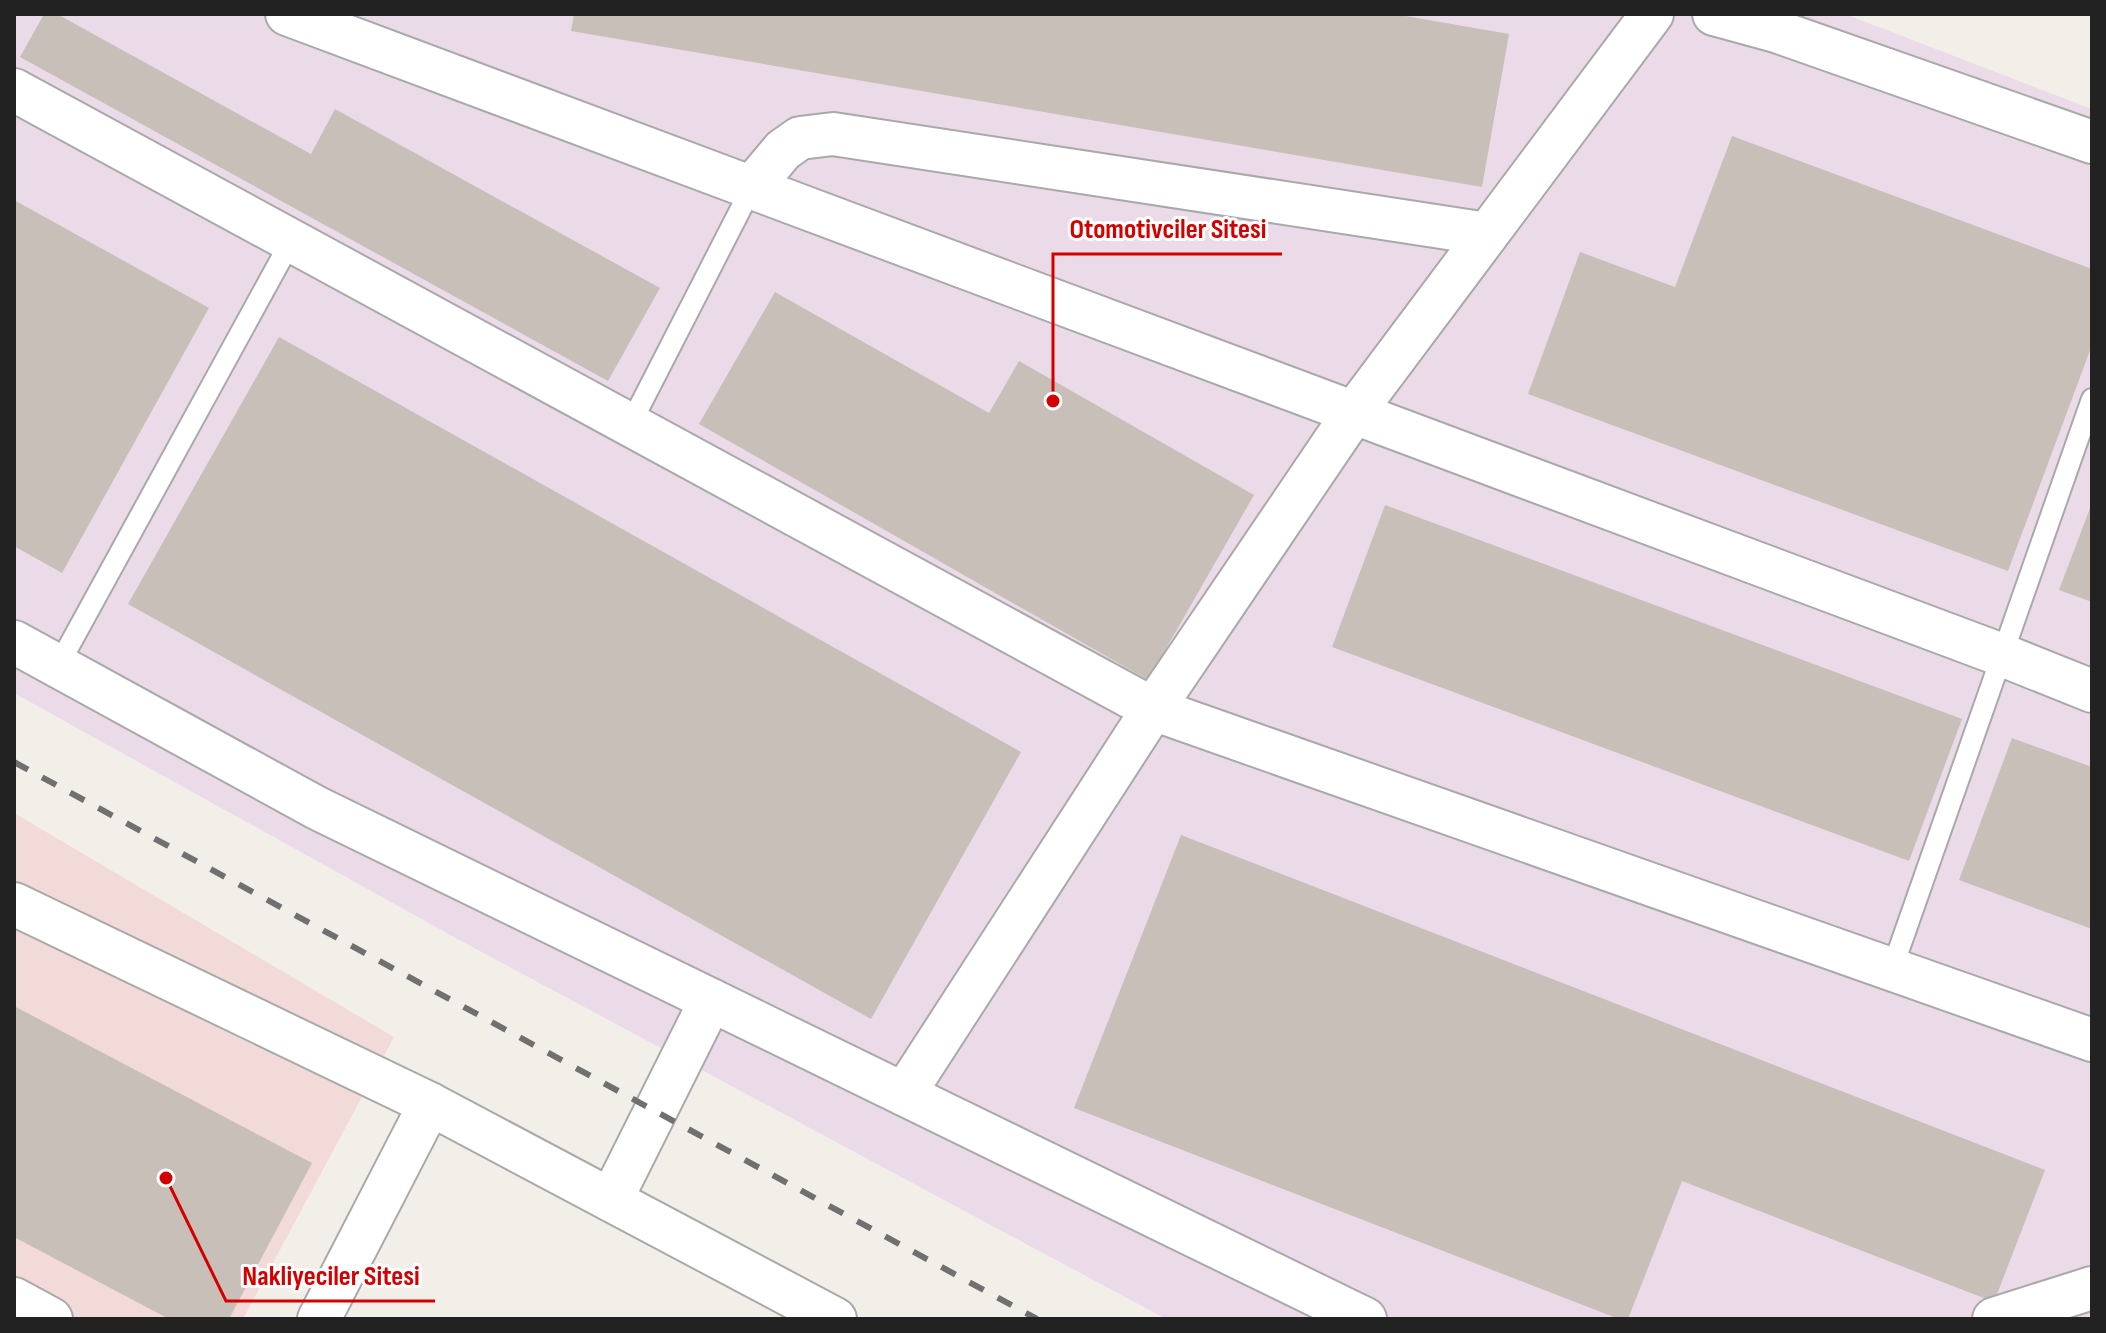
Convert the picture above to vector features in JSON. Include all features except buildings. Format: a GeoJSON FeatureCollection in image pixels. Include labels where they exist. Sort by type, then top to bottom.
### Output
{"type":"FeatureCollection","features":[{"type":"Feature","properties":{"kind":"street"},"geometry":{"type":"LineString","coordinates":[[287,14],[1355,411],[2092,691]]}},
{"type":"Feature","properties":{"kind":"street"},"geometry":{"type":"LineString","coordinates":[[904,1094],[1153,709],[1355,411],[1652,14]]}},
{"type":"Feature","properties":{"kind":"street"},"geometry":{"type":"LineString","coordinates":[[1714,14],[1776,31],[2092,142]]}},
{"type":"Feature","properties":{"kind":"street"},"geometry":{"type":"LineString","coordinates":[[14,90],[1153,709],[2092,1040]]}},
{"type":"Feature","properties":{"kind":"street"},"geometry":{"type":"LineString","coordinates":[[752,187],[783,150],[800,138],[833,134],[1487,234]]}},
{"type":"Feature","properties":{"kind":"street"},"geometry":{"type":"LineString","coordinates":[[14,642],[317,808],[1365,1319]]}},
{"type":"Feature","properties":{"kind":"street"},"geometry":{"type":"LineString","coordinates":[[14,904],[430,1104],[835,1319]]}},
{"type":"Feature","properties":{"kind":"street"},"geometry":{"type":"LineString","coordinates":[[611,1200],[711,1000]]}},
{"type":"Feature","properties":{"kind":"street"},"geometry":{"type":"LineString","coordinates":[[319,1319],[430,1104]]}},
{"type":"Feature","properties":{"kind":"street"},"geometry":{"type":"LineString","coordinates":[[1994,1319],[2092,1288]]}},
{"type":"Feature","properties":{"kind":"street"},"geometry":{"type":"LineString","coordinates":[[14,1299],[51,1319]]}},
{"type":"Feature","properties":{"kind":"lane"},"geometry":{"type":"LineString","coordinates":[[630,425],[752,187]]}},
{"type":"Feature","properties":{"kind":"lane"},"geometry":{"type":"LineString","coordinates":[[58,666],[291,241]]}},
{"type":"Feature","properties":{"kind":"lane"},"geometry":{"type":"LineString","coordinates":[[1892,969],[2092,399]]}},
{"type":"Feature","properties":{"kind":"shaded area"},"geometry":{"type":"Polygon","coordinates":[[[14,14],[1845,14],[2092,109],[2092,1319],[1166,1319],[463,942],[14,693],[14,14]]]}},
{"type":"Feature","properties":{"kind":"shaded area"},"geometry":{"type":"Polygon","coordinates":[[[14,813],[394,1037],[243,1319],[14,1319],[14,813]]]}},
{"type":"Feature","properties":{"kind":"railway"},"geometry":{"type":"LineString","coordinates":[[14,762],[1037,1319]]}},
{"type":"Feature","properties":{"kind":"place","name":"Otomotivciler Sitesi"},"geometry":{"type":"Point","coordinates":[1053,401]}},
{"type":"Feature","properties":{"kind":"place","name":"Nakliyeciler Sitesi"},"geometry":{"type":"Point","coordinates":[166,1178]}}]}
